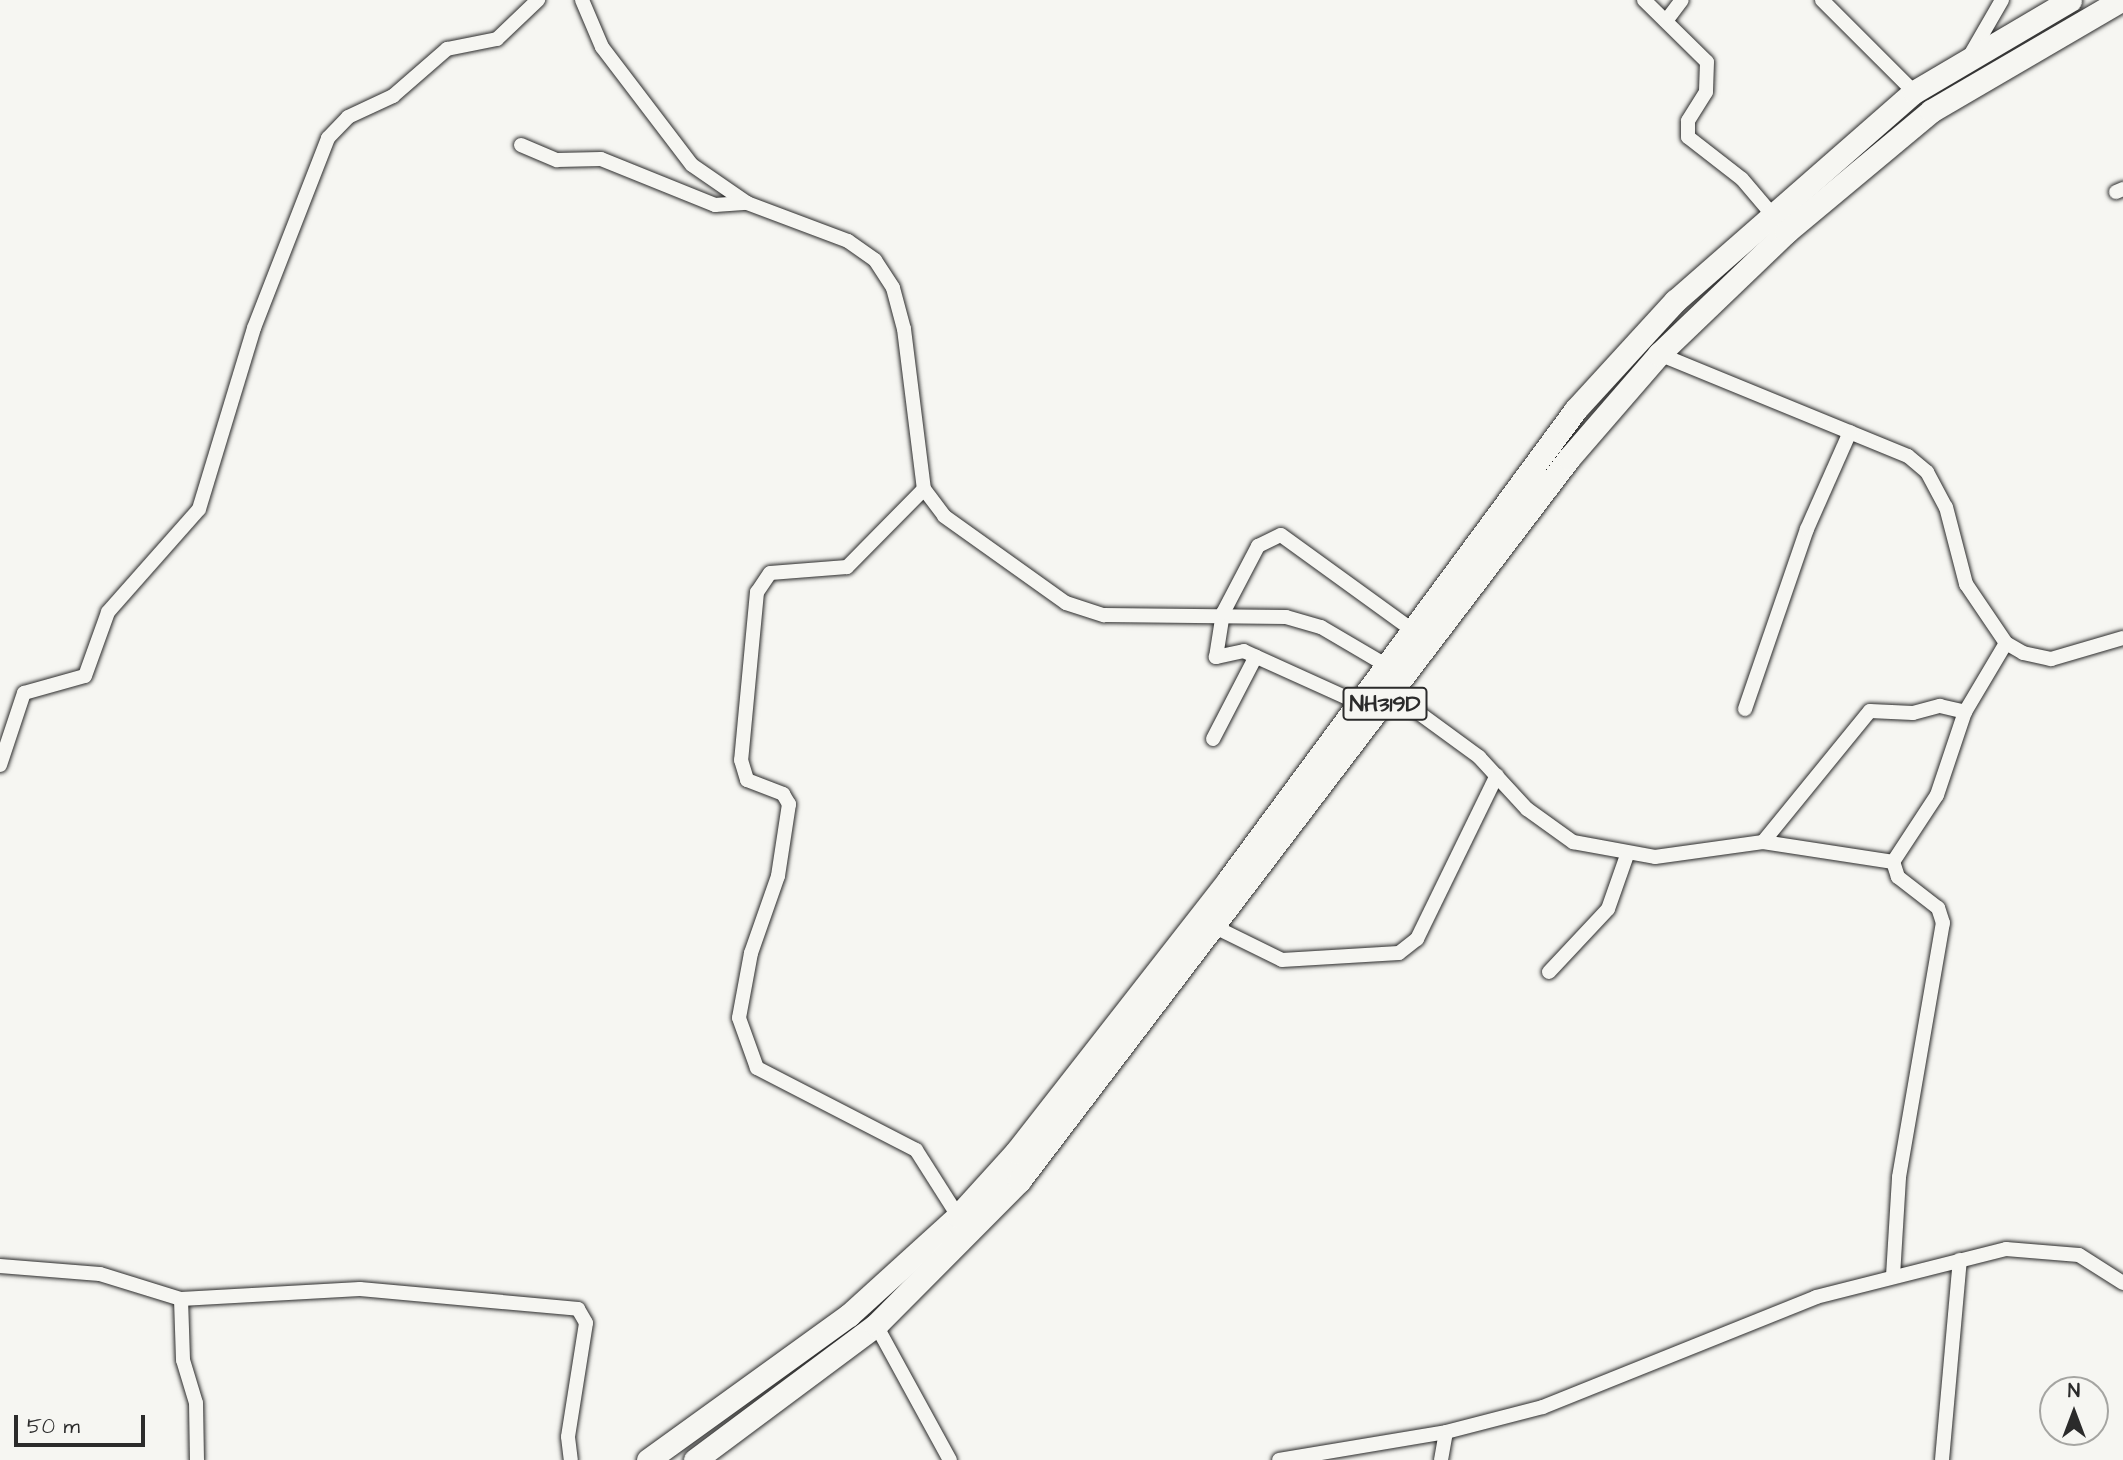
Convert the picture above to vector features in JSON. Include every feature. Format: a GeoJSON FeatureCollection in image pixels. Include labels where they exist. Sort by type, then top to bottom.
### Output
{"type":"FeatureCollection","features":[{"type":"Feature","properties":{"kind":"highway","name":"NH319D"},"geometry":{"type":"LineString","coordinates":[[648,1460],[849,1315],[958,1216],[1056,1102],[1229,879],[1354,701],[1412,630],[1576,409],[1675,301],[1770,212],[1914,92],[1972,52],[2070,0]]}},
{"type":"Feature","properties":{"kind":"highway","name":"NH319D"},"geometry":{"type":"LineString","coordinates":[[695,1460],[876,1325],[1019,1181],[1217,928],[1569,458],[1659,354],[1786,232],[1931,111],[2121,0]]}},
{"type":"Feature","properties":{"kind":"street"},"geometry":{"type":"LineString","coordinates":[[0,765],[24,693],[85,676],[108,612],[199,509],[254,328],[328,138],[348,117],[393,96],[447,49],[498,39],[538,0]]}},
{"type":"Feature","properties":{"kind":"street"},"geometry":{"type":"LineString","coordinates":[[582,0],[587,24],[661,131],[692,165],[747,203],[848,241],[875,260],[887,278],[904,329],[924,489],[944,516],[1066,603],[1104,615],[1223,613],[1286,617],[1321,628],[1384,664]]}},
{"type":"Feature","properties":{"kind":"street"},"geometry":{"type":"LineString","coordinates":[[1644,0],[1666,20],[1709,69],[1706,92],[1688,121],[1688,137],[1742,179],[1770,212]]}},
{"type":"Feature","properties":{"kind":"street"},"geometry":{"type":"LineString","coordinates":[[1666,20],[1682,0]]}},
{"type":"Feature","properties":{"kind":"street"},"geometry":{"type":"LineString","coordinates":[[1822,0],[1914,92]]}},
{"type":"Feature","properties":{"kind":"street"},"geometry":{"type":"LineString","coordinates":[[1972,52],[2002,0]]}},
{"type":"Feature","properties":{"kind":"street"},"geometry":{"type":"LineString","coordinates":[[521,145],[558,160],[601,159],[715,205],[747,203]]}},
{"type":"Feature","properties":{"kind":"street"},"geometry":{"type":"LineString","coordinates":[[1659,354],[1850,432],[1927,472],[1946,507],[1965,584],[2006,643],[2051,659],[2123,638]]}},
{"type":"Feature","properties":{"kind":"street"},"geometry":{"type":"LineString","coordinates":[[1745,709],[1807,529],[1850,432]]}},
{"type":"Feature","properties":{"kind":"street"},"geometry":{"type":"LineString","coordinates":[[924,489],[847,567],[770,573],[757,592],[741,760],[747,780],[783,794],[789,804],[778,876],[751,953],[739,1018],[757,1068],[916,1150],[958,1216]]}},
{"type":"Feature","properties":{"kind":"street"},"geometry":{"type":"LineString","coordinates":[[1354,701],[1256,656],[1239,651],[1216,657],[1223,613],[1244,566],[1272,534],[1412,630]]}},
{"type":"Feature","properties":{"kind":"street"},"geometry":{"type":"LineString","coordinates":[[1893,862],[1937,795],[1965,712],[2006,643]]}},
{"type":"Feature","properties":{"kind":"street"},"geometry":{"type":"LineString","coordinates":[[1213,739],[1256,656]]}},
{"type":"Feature","properties":{"kind":"street"},"geometry":{"type":"LineString","coordinates":[[1393,694],[1497,775],[1527,809],[1573,842],[1627,855],[1763,842],[1893,862]]}},
{"type":"Feature","properties":{"kind":"street"},"geometry":{"type":"LineString","coordinates":[[1763,842],[1870,711],[1913,713],[1940,706],[1965,712]]}},
{"type":"Feature","properties":{"kind":"street"},"geometry":{"type":"LineString","coordinates":[[1217,928],[1282,960],[1399,953],[1417,939],[1497,775]]}},
{"type":"Feature","properties":{"kind":"street"},"geometry":{"type":"LineString","coordinates":[[1549,972],[1608,909],[1627,855]]}},
{"type":"Feature","properties":{"kind":"street"},"geometry":{"type":"LineString","coordinates":[[1893,862],[1898,877],[1938,908],[1943,923],[1899,1177],[1893,1276]]}},
{"type":"Feature","properties":{"kind":"street"},"geometry":{"type":"LineString","coordinates":[[1279,1460],[1446,1432],[1544,1407],[1747,1322],[1893,1276],[2006,1249],[2056,1250],[2098,1263],[2123,1283]]}},
{"type":"Feature","properties":{"kind":"street"},"geometry":{"type":"LineString","coordinates":[[1942,1460],[1961,1259]]}},
{"type":"Feature","properties":{"kind":"street"},"geometry":{"type":"LineString","coordinates":[[0,1266],[100,1274],[181,1299],[360,1289],[578,1309],[586,1323],[568,1437],[571,1460]]}},
{"type":"Feature","properties":{"kind":"street"},"geometry":{"type":"LineString","coordinates":[[181,1299],[183,1360],[197,1403],[197,1460]]}},
{"type":"Feature","properties":{"kind":"street"},"geometry":{"type":"LineString","coordinates":[[876,1325],[950,1460]]}},
{"type":"Feature","properties":{"kind":"street"},"geometry":{"type":"LineString","coordinates":[[1441,1460],[1446,1432]]}}]}
